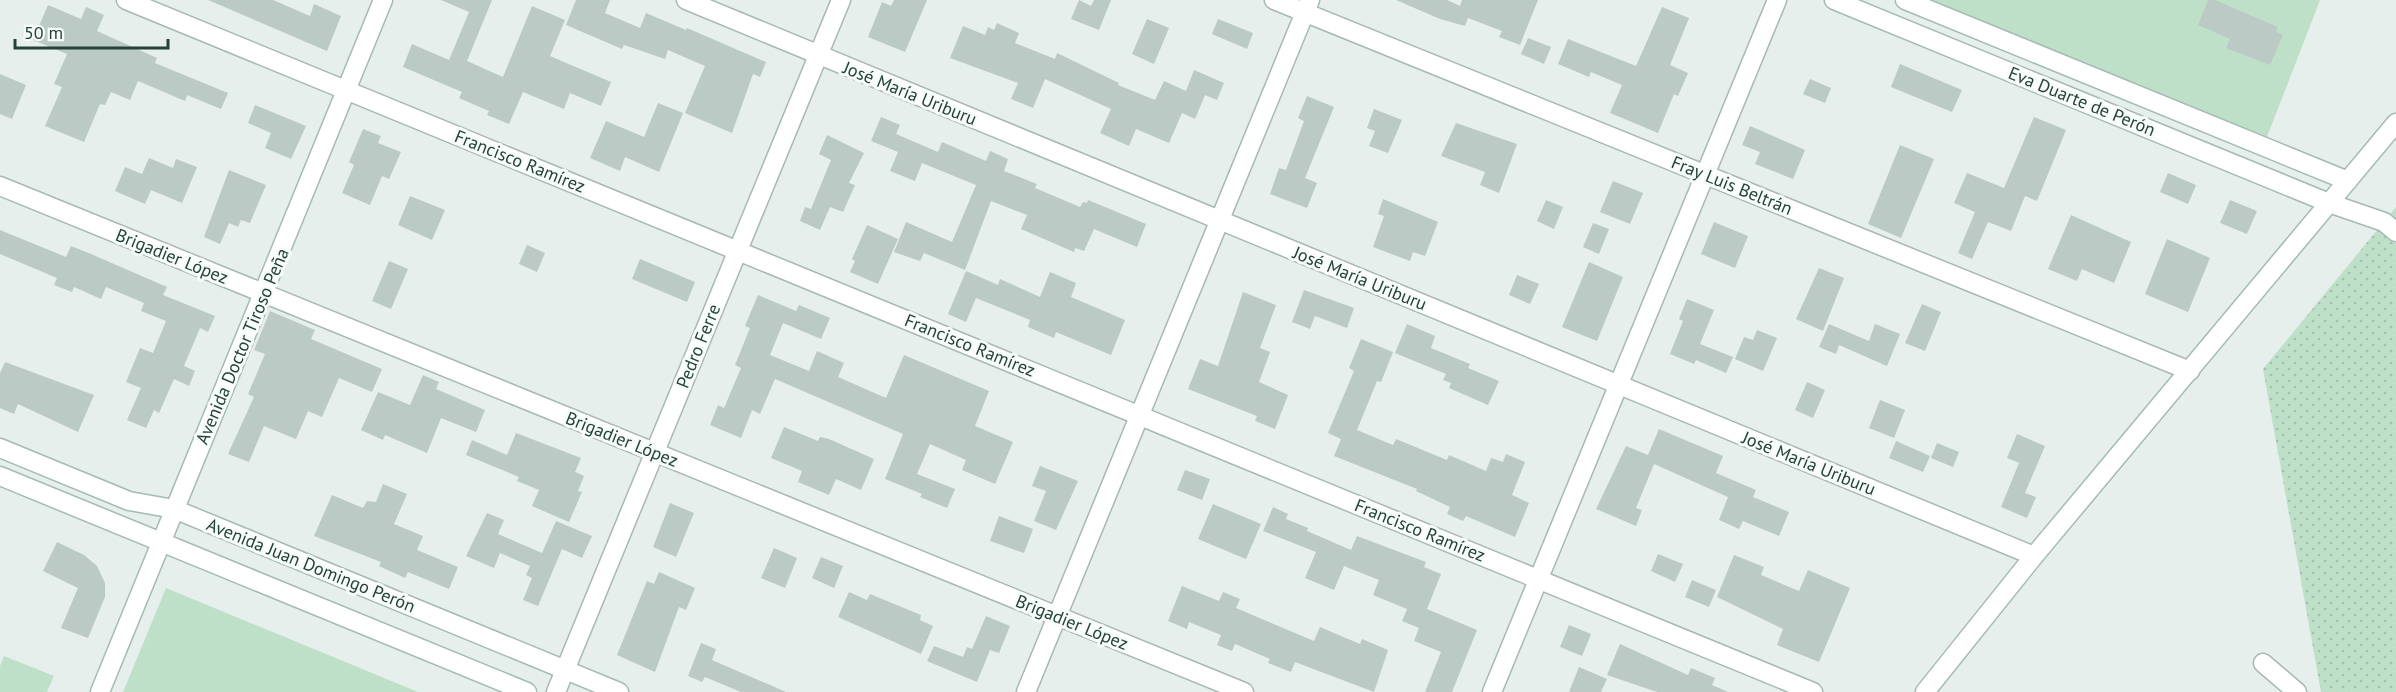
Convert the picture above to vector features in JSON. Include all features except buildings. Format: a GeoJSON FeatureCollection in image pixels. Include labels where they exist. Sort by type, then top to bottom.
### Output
{"type":"FeatureCollection","features":[{"type":"Feature","properties":{"kind":"street","name":"Francisco Ramírez"},"geometry":{"type":"LineString","coordinates":[[126,0],[1813,692]]}},
{"type":"Feature","properties":{"kind":"street","name":"Avenida Doctor Tiroso Peña"},"geometry":{"type":"LineString","coordinates":[[100,692],[383,0]]}},
{"type":"Feature","properties":{"kind":"street","name":"José María Uriburu"},"geometry":{"type":"LineString","coordinates":[[686,0],[2034,556]]}},
{"type":"Feature","properties":{"kind":"street","name":"Pedro Ferre"},"geometry":{"type":"LineString","coordinates":[[555,692],[841,0]]}},
{"type":"Feature","properties":{"kind":"street","name":"Fray Luis Beltrán"},"geometry":{"type":"LineString","coordinates":[[1274,0],[1308,6],[1705,174],[2190,371]]}},
{"type":"Feature","properties":{"kind":"street"},"geometry":{"type":"LineString","coordinates":[[1492,692],[1777,0]]}},
{"type":"Feature","properties":{"kind":"street","name":"Eva Duarte de Perón"},"geometry":{"type":"LineString","coordinates":[[1834,0],[2329,202],[2384,222],[2396,232]]}},
{"type":"Feature","properties":{"kind":"street","name":"Eva Duarte de Perón"},"geometry":{"type":"LineString","coordinates":[[1905,0],[2348,181]]}},
{"type":"Feature","properties":{"kind":"street"},"geometry":{"type":"LineString","coordinates":[[1026,692],[1308,6]]}},
{"type":"Feature","properties":{"kind":"street"},"geometry":{"type":"LineString","coordinates":[[1925,692],[2034,556],[2396,123]]}},
{"type":"Feature","properties":{"kind":"street","name":"Brigadier López"},"geometry":{"type":"LineString","coordinates":[[0,186],[1244,692]]}},
{"type":"Feature","properties":{"kind":"street","name":"Avenida Juan Domingo Perón"},"geometry":{"type":"LineString","coordinates":[[0,448],[129,501],[174,509],[619,692]]}},
{"type":"Feature","properties":{"kind":"street","name":"Avenida Juan Domingo Perón"},"geometry":{"type":"LineString","coordinates":[[0,476],[527,692]]}},
{"type":"Feature","properties":{"kind":"street"},"geometry":{"type":"LineString","coordinates":[[2263,663],[2297,692]]}},
{"type":"Feature","properties":{"kind":"green space"},"geometry":{"type":"Polygon","coordinates":[[[1916,0],[2320,0],[2267,137],[1916,0]]]}},
{"type":"Feature","properties":{"kind":"green space"},"geometry":{"type":"Polygon","coordinates":[[[2396,207],[2396,692],[2321,692],[2263,369],[2396,207]]]}},
{"type":"Feature","properties":{"kind":"green space"},"geometry":{"type":"Polygon","coordinates":[[[166,588],[418,692],[123,692],[166,588]]]}},
{"type":"Feature","properties":{"kind":"green space"},"geometry":{"type":"Polygon","coordinates":[[[4,656],[54,676],[47,692],[0,692],[0,666],[4,656]]]}}]}
